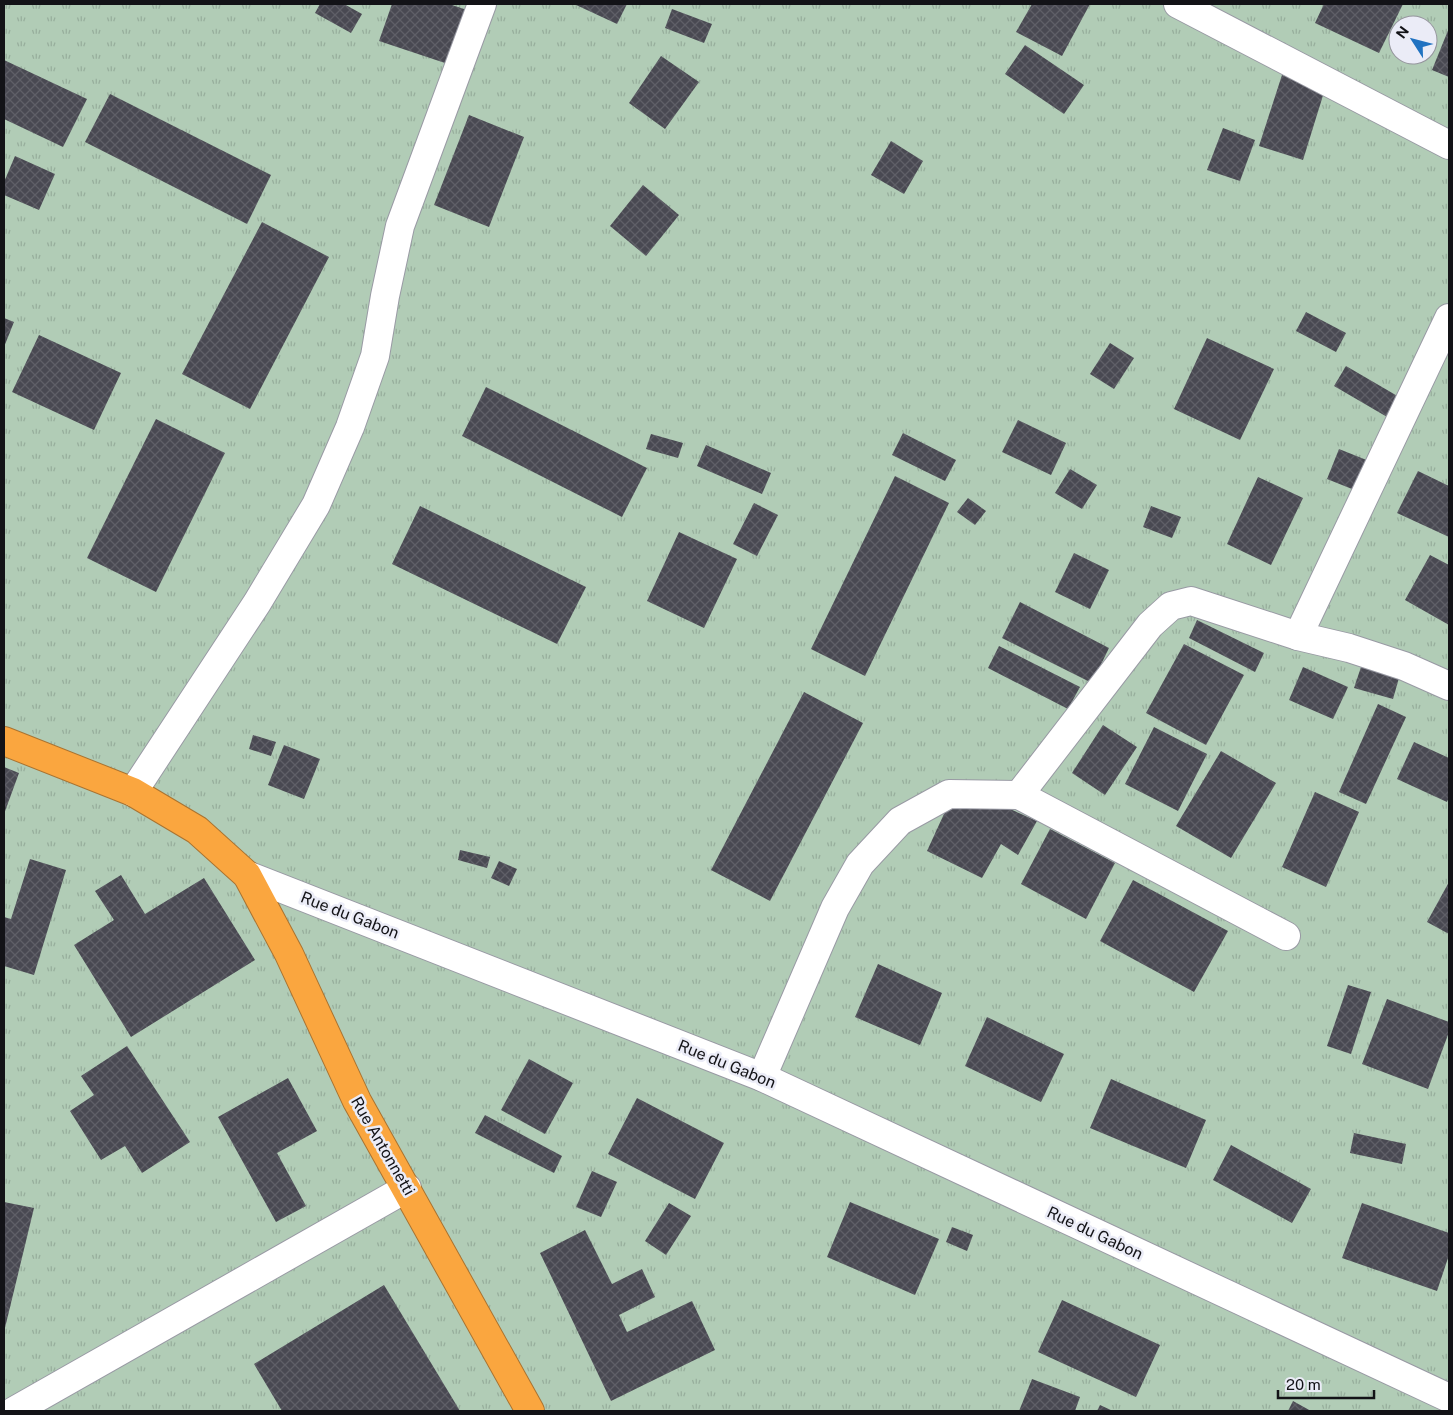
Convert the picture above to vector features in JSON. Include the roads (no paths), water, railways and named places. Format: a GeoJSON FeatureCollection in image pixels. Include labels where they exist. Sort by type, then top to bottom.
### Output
{"type":"FeatureCollection","features":[{"type":"Feature","properties":{"kind":"highway","name":"Rue du Gabon"},"geometry":{"type":"LineString","coordinates":[[4,741],[133,792],[196,830],[247,875]]}},
{"type":"Feature","properties":{"kind":"highway","name":"Rue Antonnetti"},"geometry":{"type":"LineString","coordinates":[[247,875],[289,954],[357,1101],[530,1411]]}},
{"type":"Feature","properties":{"kind":"street"},"geometry":{"type":"LineString","coordinates":[[1178,4],[1449,145]]}},
{"type":"Feature","properties":{"kind":"street"},"geometry":{"type":"LineString","coordinates":[[133,792],[257,603],[316,505],[350,427],[375,356],[385,296],[400,226],[479,5]]}},
{"type":"Feature","properties":{"kind":"street"},"geometry":{"type":"LineString","coordinates":[[1298,636],[1449,318]]}},
{"type":"Feature","properties":{"kind":"street"},"geometry":{"type":"LineString","coordinates":[[1019,795],[1150,625],[1171,606],[1192,601],[1298,636],[1349,648],[1404,666],[1449,686]]}},
{"type":"Feature","properties":{"kind":"street"},"geometry":{"type":"LineString","coordinates":[[762,1077],[836,908],[860,864],[900,821],[949,794],[1019,795],[1286,936]]}},
{"type":"Feature","properties":{"kind":"street","name":"Rue du Gabon"},"geometry":{"type":"LineString","coordinates":[[247,875],[762,1077],[1449,1398]]}},
{"type":"Feature","properties":{"kind":"street"},"geometry":{"type":"LineString","coordinates":[[14,1411],[407,1188]]}}]}
